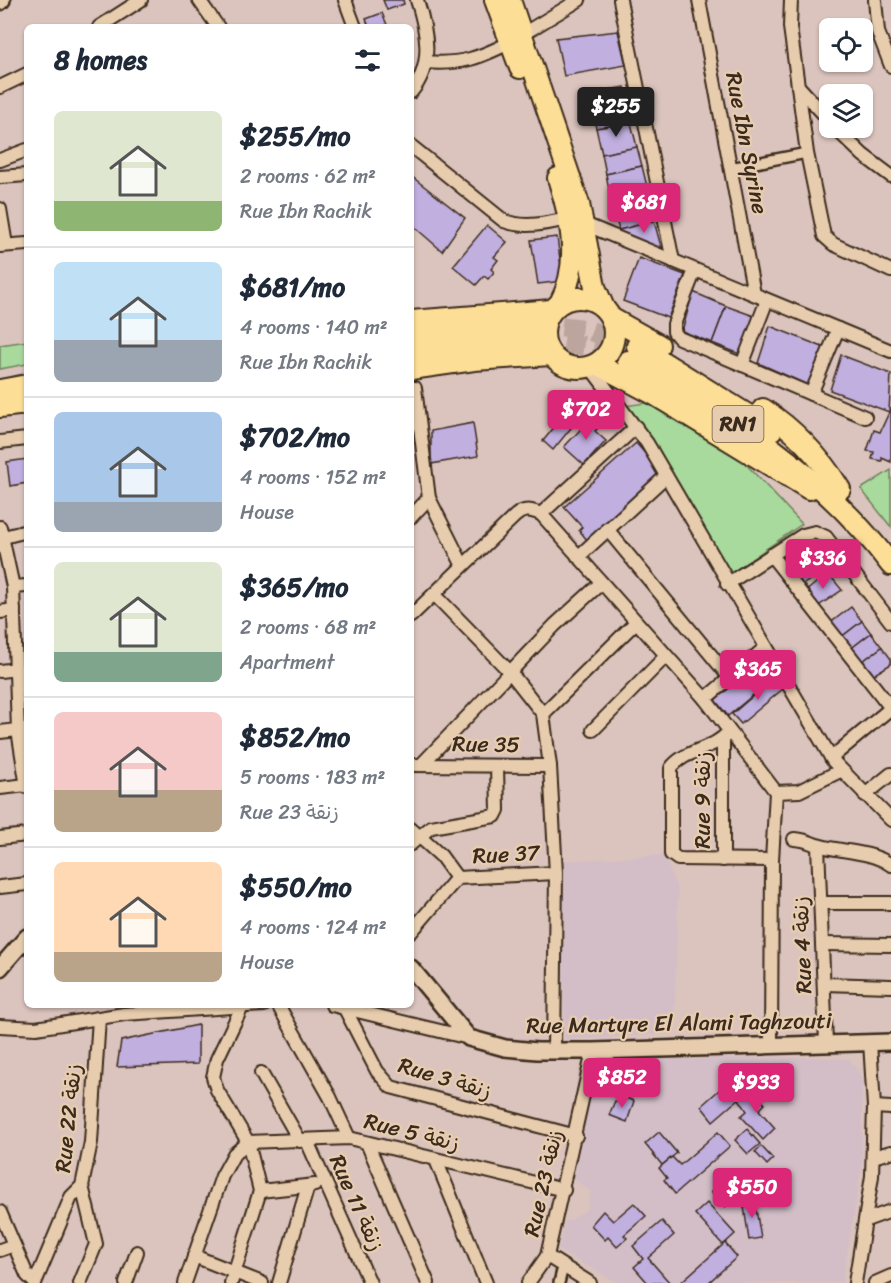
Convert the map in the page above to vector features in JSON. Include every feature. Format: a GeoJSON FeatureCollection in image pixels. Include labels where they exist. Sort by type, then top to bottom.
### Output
{"type":"FeatureCollection","features":[{"type":"Feature","properties":{"kind":"main road"},"geometry":{"type":"LineString","coordinates":[[495,0],[517,38],[556,130],[579,204],[568,288],[543,332],[550,354],[568,367],[594,365],[655,395],[800,485],[838,496]]}},
{"type":"Feature","properties":{"kind":"main road"},"geometry":{"type":"LineString","coordinates":[[510,0],[517,38]]}},
{"type":"Feature","properties":{"kind":"main road"},"geometry":{"type":"LineString","coordinates":[[575,221],[595,287],[614,328],[611,348],[594,365]]}},
{"type":"Feature","properties":{"kind":"main road"},"geometry":{"type":"LineString","coordinates":[[414,321],[556,307],[578,297],[597,302],[608,313],[778,419],[826,466],[838,496]]}},
{"type":"Feature","properties":{"kind":"main road"},"geometry":{"type":"LineString","coordinates":[[414,335],[533,331],[495,340],[414,352]]}},
{"type":"Feature","properties":{"kind":"main road"},"geometry":{"type":"LineString","coordinates":[[414,381],[474,360],[550,354]]}},
{"type":"Feature","properties":{"kind":"main road","name":"RN1"},"geometry":{"type":"LineString","coordinates":[[633,354],[765,425],[891,546]]}},
{"type":"Feature","properties":{"kind":"main road"},"geometry":{"type":"LineString","coordinates":[[0,390],[24,386]]}},
{"type":"Feature","properties":{"kind":"main road"},"geometry":{"type":"LineString","coordinates":[[0,407],[24,404]]}},
{"type":"Feature","properties":{"kind":"main road","name":"RN1"},"geometry":{"type":"LineString","coordinates":[[838,496],[891,565]]}},
{"type":"Feature","properties":{"kind":"street"},"geometry":{"type":"LineString","coordinates":[[104,24],[141,0]]}},
{"type":"Feature","properties":{"kind":"street"},"geometry":{"type":"LineString","coordinates":[[199,0],[216,24]]}},
{"type":"Feature","properties":{"kind":"street"},"geometry":{"type":"LineString","coordinates":[[345,0],[353,24]]}},
{"type":"Feature","properties":{"kind":"street"},"geometry":{"type":"LineString","coordinates":[[414,89],[419,83],[426,62],[427,32],[417,0]]}},
{"type":"Feature","properties":{"kind":"street"},"geometry":{"type":"LineString","coordinates":[[426,62],[454,64],[493,51],[579,0]]}},
{"type":"Feature","properties":{"kind":"street"},"geometry":{"type":"LineString","coordinates":[[620,0],[673,261]]}},
{"type":"Feature","properties":{"kind":"street","name":"Rue Ibn Syrine"},"geometry":{"type":"LineString","coordinates":[[699,0],[754,294]]}},
{"type":"Feature","properties":{"kind":"street"},"geometry":{"type":"LineString","coordinates":[[790,0],[790,27],[807,153],[824,236],[833,244],[891,270]]}},
{"type":"Feature","properties":{"kind":"street"},"geometry":{"type":"LineString","coordinates":[[875,0],[878,32],[891,66]]}},
{"type":"Feature","properties":{"kind":"street"},"geometry":{"type":"LineString","coordinates":[[0,87],[24,75]]}},
{"type":"Feature","properties":{"kind":"street"},"geometry":{"type":"LineString","coordinates":[[798,87],[819,109]]}},
{"type":"Feature","properties":{"kind":"street"},"geometry":{"type":"LineString","coordinates":[[846,138],[863,155],[891,176]]}},
{"type":"Feature","properties":{"kind":"street"},"geometry":{"type":"LineString","coordinates":[[414,148],[504,221],[515,225],[534,226],[575,221],[891,351]]}},
{"type":"Feature","properties":{"kind":"street"},"geometry":{"type":"LineString","coordinates":[[0,160],[24,151]]}},
{"type":"Feature","properties":{"kind":"street"},"geometry":{"type":"LineString","coordinates":[[730,168],[807,153]]}},
{"type":"Feature","properties":{"kind":"street"},"geometry":{"type":"LineString","coordinates":[[0,177],[24,175]]}},
{"type":"Feature","properties":{"kind":"street"},"geometry":{"type":"LineString","coordinates":[[0,209],[3,246],[24,244]]}},
{"type":"Feature","properties":{"kind":"street"},"geometry":{"type":"LineString","coordinates":[[695,270],[674,324],[674,332],[681,340],[865,417]]}},
{"type":"Feature","properties":{"kind":"street"},"geometry":{"type":"LineString","coordinates":[[742,365],[767,300]]}},
{"type":"Feature","properties":{"kind":"street"},"geometry":{"type":"LineString","coordinates":[[811,394],[838,329]]}},
{"type":"Feature","properties":{"kind":"street"},"geometry":{"type":"LineString","coordinates":[[594,365],[666,476],[831,758],[840,771],[891,820]]}},
{"type":"Feature","properties":{"kind":"street"},"geometry":{"type":"LineString","coordinates":[[414,397],[429,498],[462,564]]}},
{"type":"Feature","properties":{"kind":"street"},"geometry":{"type":"LineString","coordinates":[[541,514],[636,427]]}},
{"type":"Feature","properties":{"kind":"street"},"geometry":{"type":"LineString","coordinates":[[0,442],[24,439]]}},
{"type":"Feature","properties":{"kind":"street"},"geometry":{"type":"LineString","coordinates":[[414,476],[424,474]]}},
{"type":"Feature","properties":{"kind":"street"},"geometry":{"type":"LineString","coordinates":[[578,557],[666,476]]}},
{"type":"Feature","properties":{"kind":"street"},"geometry":{"type":"LineString","coordinates":[[414,514],[429,498]]}},
{"type":"Feature","properties":{"kind":"street"},"geometry":{"type":"LineString","coordinates":[[414,613],[462,564],[520,511],[526,510],[541,514],[705,699],[726,736],[776,792],[772,860],[771,1044]]}},
{"type":"Feature","properties":{"kind":"street"},"geometry":{"type":"LineString","coordinates":[[607,529],[730,678]]}},
{"type":"Feature","properties":{"kind":"street"},"geometry":{"type":"LineString","coordinates":[[0,732],[23,729],[17,669],[21,649],[14,610],[13,587],[1,534],[24,531]]}},
{"type":"Feature","properties":{"kind":"street"},"geometry":{"type":"LineString","coordinates":[[728,584],[809,533],[826,537],[891,622]]}},
{"type":"Feature","properties":{"kind":"street"},"geometry":{"type":"LineString","coordinates":[[771,555],[891,708],[831,758]]}},
{"type":"Feature","properties":{"kind":"street"},"geometry":{"type":"LineString","coordinates":[[416,764],[601,583]]}},
{"type":"Feature","properties":{"kind":"street"},"geometry":{"type":"LineString","coordinates":[[13,587],[24,586]]}},
{"type":"Feature","properties":{"kind":"street"},"geometry":{"type":"LineString","coordinates":[[434,594],[510,672],[543,714],[550,766],[556,873],[555,1051]]}},
{"type":"Feature","properties":{"kind":"street"},"geometry":{"type":"LineString","coordinates":[[0,612],[14,610]]}},
{"type":"Feature","properties":{"kind":"street"},"geometry":{"type":"LineString","coordinates":[[543,714],[636,622]]}},
{"type":"Feature","properties":{"kind":"street"},"geometry":{"type":"LineString","coordinates":[[705,699],[766,647]]}},
{"type":"Feature","properties":{"kind":"street"},"geometry":{"type":"LineString","coordinates":[[593,730],[666,656]]}},
{"type":"Feature","properties":{"kind":"street"},"geometry":{"type":"LineString","coordinates":[[0,671],[17,669]]}},
{"type":"Feature","properties":{"kind":"street"},"geometry":{"type":"LineString","coordinates":[[726,736],[681,759],[671,768],[669,850],[678,859],[772,860]]}},
{"type":"Feature","properties":{"kind":"street","name":"Rue 9 زنقة"},"geometry":{"type":"LineString","coordinates":[[723,860],[726,736]]}},
{"type":"Feature","properties":{"kind":"street","name":"Rue 35"},"geometry":{"type":"LineString","coordinates":[[416,764],[550,766]]}},
{"type":"Feature","properties":{"kind":"street"},"geometry":{"type":"LineString","coordinates":[[457,878],[441,856],[414,837],[445,824],[490,818],[498,810],[497,766]]}},
{"type":"Feature","properties":{"kind":"street"},"geometry":{"type":"LineString","coordinates":[[776,792],[799,791],[840,771]]}},
{"type":"Feature","properties":{"kind":"street"},"geometry":{"type":"LineString","coordinates":[[865,795],[891,774]]}},
{"type":"Feature","properties":{"kind":"street"},"geometry":{"type":"LineString","coordinates":[[0,788],[24,786]]}},
{"type":"Feature","properties":{"kind":"street"},"geometry":{"type":"LineString","coordinates":[[0,838],[24,836]]}},
{"type":"Feature","properties":{"kind":"street"},"geometry":{"type":"LineString","coordinates":[[794,839],[809,840],[818,846],[872,856],[891,864]]}},
{"type":"Feature","properties":{"kind":"street","name":"Rue 4 زنقة"},"geometry":{"type":"LineString","coordinates":[[818,846],[826,1043]]}},
{"type":"Feature","properties":{"kind":"street","name":"Rue 37"},"geometry":{"type":"LineString","coordinates":[[414,928],[457,878],[556,873]]}},
{"type":"Feature","properties":{"kind":"street"},"geometry":{"type":"LineString","coordinates":[[0,887],[24,884]]}},
{"type":"Feature","properties":{"kind":"street"},"geometry":{"type":"LineString","coordinates":[[822,903],[891,903]]}},
{"type":"Feature","properties":{"kind":"street"},"geometry":{"type":"LineString","coordinates":[[0,968],[24,940]]}},
{"type":"Feature","properties":{"kind":"street"},"geometry":{"type":"LineString","coordinates":[[823,944],[891,945]]}},
{"type":"Feature","properties":{"kind":"street"},"geometry":{"type":"LineString","coordinates":[[414,973],[469,1038]]}},
{"type":"Feature","properties":{"kind":"street"},"geometry":{"type":"LineString","coordinates":[[824,984],[891,986]]}},
{"type":"Feature","properties":{"kind":"street"},"geometry":{"type":"LineString","coordinates":[[0,1026],[36,1028],[99,1018],[206,1008]]}},
{"type":"Feature","properties":{"kind":"street"},"geometry":{"type":"LineString","coordinates":[[233,1278],[260,1191],[248,1142],[217,1090],[213,1077],[217,1059],[242,1008]]}},
{"type":"Feature","properties":{"kind":"street"},"geometry":{"type":"LineString","coordinates":[[280,1008],[330,1097],[349,1138]]}},
{"type":"Feature","properties":{"kind":"street","name":"Rue 3 زنقة"},"geometry":{"type":"LineString","coordinates":[[341,1008],[376,1071],[391,1087],[576,1136]]}},
{"type":"Feature","properties":{"kind":"street"},"geometry":{"type":"LineString","coordinates":[[348,1008],[469,1038]]}},
{"type":"Feature","properties":{"kind":"street","name":"Rue 22 زنقة"},"geometry":{"type":"LineString","coordinates":[[35,1283],[70,1197],[82,1186],[91,1142],[99,1018]]}},
{"type":"Feature","properties":{"kind":"street","name":"Rue Martyre El Alami Taghzouti"},"geometry":{"type":"LineString","coordinates":[[469,1038],[505,1048],[555,1051],[891,1042]]}},
{"type":"Feature","properties":{"kind":"street"},"geometry":{"type":"LineString","coordinates":[[855,1283],[866,1220],[873,1157],[874,1107],[870,1042]]}},
{"type":"Feature","properties":{"kind":"street","name":"Rue 23 زنقة"},"geometry":{"type":"LineString","coordinates":[[528,1283],[547,1256],[564,1190],[593,1051]]}},
{"type":"Feature","properties":{"kind":"street","name":"Rue 11 زنقة"},"geometry":{"type":"LineString","coordinates":[[261,1072],[326,1184],[370,1283]]}},
{"type":"Feature","properties":{"kind":"street"},"geometry":{"type":"LineString","coordinates":[[874,1107],[891,1108]]}},
{"type":"Feature","properties":{"kind":"street","name":"Rue 5 زنقة"},"geometry":{"type":"LineString","coordinates":[[248,1142],[349,1138],[564,1190]]}},
{"type":"Feature","properties":{"kind":"street"},"geometry":{"type":"LineString","coordinates":[[185,1283],[227,1165],[234,1154],[248,1142]]}},
{"type":"Feature","properties":{"kind":"street"},"geometry":{"type":"LineString","coordinates":[[367,1143],[428,1283]]}},
{"type":"Feature","properties":{"kind":"street"},"geometry":{"type":"LineString","coordinates":[[873,1157],[891,1152]]}},
{"type":"Feature","properties":{"kind":"street"},"geometry":{"type":"LineString","coordinates":[[436,1160],[486,1283]]}},
{"type":"Feature","properties":{"kind":"street"},"geometry":{"type":"LineString","coordinates":[[260,1191],[326,1184]]}},
{"type":"Feature","properties":{"kind":"street"},"geometry":{"type":"LineString","coordinates":[[80,1283],[96,1244],[82,1186]]}},
{"type":"Feature","properties":{"kind":"street"},"geometry":{"type":"LineString","coordinates":[[279,1283],[308,1186]]}},
{"type":"Feature","properties":{"kind":"street"},"geometry":{"type":"LineString","coordinates":[[866,1220],[891,1211]]}},
{"type":"Feature","properties":{"kind":"street"},"geometry":{"type":"LineString","coordinates":[[0,1212],[27,1275],[35,1283]]}},
{"type":"Feature","properties":{"kind":"street"},"geometry":{"type":"LineString","coordinates":[[0,1250],[14,1245]]}},
{"type":"Feature","properties":{"kind":"street"},"geometry":{"type":"LineString","coordinates":[[126,1283],[137,1252]]}},
{"type":"Feature","properties":{"kind":"street"},"geometry":{"type":"LineString","coordinates":[[194,1256],[233,1278],[262,1283]]}},
{"type":"Feature","properties":{"kind":"street"},"geometry":{"type":"LineString","coordinates":[[547,1256],[590,1283]]}},
{"type":"Feature","properties":{"kind":"street"},"geometry":{"type":"LineString","coordinates":[[559,1283],[563,1267]]}},
{"type":"Feature","properties":{"kind":"street"},"geometry":{"type":"LineString","coordinates":[[875,1283],[891,1276]]}},
{"type":"Feature","properties":{"kind":"shaded area"},"geometry":{"type":"Polygon","coordinates":[[[664,855],[678,892],[674,1034],[565,1040],[561,861],[664,855]]]}},
{"type":"Feature","properties":{"kind":"shaded area"},"geometry":{"type":"Polygon","coordinates":[[[819,1057],[849,1059],[862,1077],[862,1167],[842,1283],[618,1283],[558,1250],[565,1221],[569,1221],[587,1209],[591,1192],[574,1179],[596,1070],[602,1063],[607,1060],[819,1057]]]}},
{"type":"Feature","properties":{"kind":"green space"},"geometry":{"type":"Polygon","coordinates":[[[24,341],[24,365],[0,369],[0,345],[24,341]]]}},
{"type":"Feature","properties":{"kind":"green space"},"geometry":{"type":"Polygon","coordinates":[[[646,403],[729,446],[802,524],[726,577],[624,406],[646,403]]]}},
{"type":"Feature","properties":{"kind":"green space"},"geometry":{"type":"Polygon","coordinates":[[[891,470],[891,527],[861,489],[891,470]]]}},
{"type":"Feature","properties":{"kind":"building"},"geometry":{"type":"Polygon","coordinates":[[[383,0],[403,0],[404,4],[387,10],[383,0]]]}},
{"type":"Feature","properties":{"kind":"building"},"geometry":{"type":"Polygon","coordinates":[[[382,13],[387,24],[368,24],[366,19],[382,13]]]}},
{"type":"Feature","properties":{"kind":"building"},"geometry":{"type":"Polygon","coordinates":[[[618,31],[626,65],[564,76],[556,38],[618,31]]]}},
{"type":"Feature","properties":{"kind":"building"},"geometry":{"type":"Polygon","coordinates":[[[625,87],[631,123],[596,128],[587,93],[625,87]]]}},
{"type":"Feature","properties":{"kind":"building"},"geometry":{"type":"Polygon","coordinates":[[[631,123],[637,147],[602,154],[596,128],[631,123]]]}},
{"type":"Feature","properties":{"kind":"building"},"geometry":{"type":"Polygon","coordinates":[[[637,147],[642,166],[606,174],[602,154],[637,147]]]}},
{"type":"Feature","properties":{"kind":"building"},"geometry":{"type":"Polygon","coordinates":[[[642,166],[650,199],[612,206],[606,174],[642,166]]]}},
{"type":"Feature","properties":{"kind":"building"},"geometry":{"type":"Polygon","coordinates":[[[414,178],[465,218],[442,251],[414,227],[414,178]]]}},
{"type":"Feature","properties":{"kind":"building"},"geometry":{"type":"Polygon","coordinates":[[[650,199],[654,221],[619,230],[612,206],[650,199]]]}},
{"type":"Feature","properties":{"kind":"building"},"geometry":{"type":"Polygon","coordinates":[[[654,221],[662,250],[620,234],[619,230],[654,221]]]}},
{"type":"Feature","properties":{"kind":"building"},"geometry":{"type":"Polygon","coordinates":[[[487,225],[507,242],[494,257],[498,260],[491,269],[494,272],[488,279],[484,276],[476,285],[453,266],[487,225]]]}},
{"type":"Feature","properties":{"kind":"building"},"geometry":{"type":"Polygon","coordinates":[[[557,237],[563,281],[538,284],[531,240],[557,237]]]}},
{"type":"Feature","properties":{"kind":"building"},"geometry":{"type":"Polygon","coordinates":[[[639,258],[685,275],[668,318],[623,301],[639,258]]]}},
{"type":"Feature","properties":{"kind":"building"},"geometry":{"type":"Polygon","coordinates":[[[693,292],[726,306],[712,343],[682,331],[693,292]]]}},
{"type":"Feature","properties":{"kind":"building"},"geometry":{"type":"Polygon","coordinates":[[[726,306],[754,316],[740,354],[712,343],[726,306]]]}},
{"type":"Feature","properties":{"kind":"building"},"geometry":{"type":"Polygon","coordinates":[[[770,326],[825,348],[810,386],[758,363],[770,326]]]}},
{"type":"Feature","properties":{"kind":"building"},"geometry":{"type":"Polygon","coordinates":[[[841,355],[891,374],[889,412],[830,390],[841,355]]]}},
{"type":"Feature","properties":{"kind":"building"},"geometry":{"type":"Polygon","coordinates":[[[891,408],[891,462],[882,458],[882,461],[872,459],[874,452],[867,451],[874,430],[880,432],[891,408]]]}},
{"type":"Feature","properties":{"kind":"building"},"geometry":{"type":"Polygon","coordinates":[[[565,414],[575,423],[553,450],[543,441],[565,414]]]}},
{"type":"Feature","properties":{"kind":"building"},"geometry":{"type":"Polygon","coordinates":[[[595,414],[603,423],[595,431],[606,441],[584,465],[564,447],[595,414]]]}},
{"type":"Feature","properties":{"kind":"building"},"geometry":{"type":"Polygon","coordinates":[[[473,423],[478,456],[431,464],[431,431],[473,423]]]}},
{"type":"Feature","properties":{"kind":"building"},"geometry":{"type":"Polygon","coordinates":[[[636,443],[662,473],[587,540],[579,530],[582,527],[564,507],[636,443]]]}},
{"type":"Feature","properties":{"kind":"building"},"geometry":{"type":"Polygon","coordinates":[[[24,459],[24,484],[10,486],[7,462],[24,459]]]}},
{"type":"Feature","properties":{"kind":"building"},"geometry":{"type":"Polygon","coordinates":[[[811,542],[829,567],[801,586],[783,561],[811,542]]]}},
{"type":"Feature","properties":{"kind":"building"},"geometry":{"type":"Polygon","coordinates":[[[828,573],[842,590],[817,607],[805,592],[828,573]]]}},
{"type":"Feature","properties":{"kind":"building"},"geometry":{"type":"Polygon","coordinates":[[[851,607],[862,621],[840,638],[829,624],[851,607]]]}},
{"type":"Feature","properties":{"kind":"building"},"geometry":{"type":"Polygon","coordinates":[[[862,621],[871,633],[849,650],[840,638],[862,621]]]}},
{"type":"Feature","properties":{"kind":"building"},"geometry":{"type":"Polygon","coordinates":[[[871,633],[882,647],[860,663],[849,650],[871,633]]]}},
{"type":"Feature","properties":{"kind":"building"},"geometry":{"type":"Polygon","coordinates":[[[882,647],[891,659],[891,664],[870,677],[860,663],[882,647]]]}},
{"type":"Feature","properties":{"kind":"building"},"geometry":{"type":"Polygon","coordinates":[[[763,659],[777,675],[728,716],[715,700],[763,659]]]}},
{"type":"Feature","properties":{"kind":"building"},"geometry":{"type":"Polygon","coordinates":[[[775,677],[784,688],[741,724],[732,714],[775,677]]]}},
{"type":"Feature","properties":{"kind":"building"},"geometry":{"type":"Polygon","coordinates":[[[198,1025],[198,1064],[117,1067],[121,1041],[198,1025]]]}},
{"type":"Feature","properties":{"kind":"building"},"geometry":{"type":"Polygon","coordinates":[[[727,1083],[731,1088],[736,1084],[739,1087],[743,1084],[749,1090],[713,1121],[701,1106],[727,1083]]]}},
{"type":"Feature","properties":{"kind":"building"},"geometry":{"type":"Polygon","coordinates":[[[748,1085],[765,1104],[759,1110],[775,1128],[763,1140],[741,1116],[747,1111],[739,1099],[749,1090],[748,1085]]]}},
{"type":"Feature","properties":{"kind":"building"},"geometry":{"type":"Polygon","coordinates":[[[623,1097],[634,1101],[627,1122],[609,1115],[615,1101],[621,1103],[623,1097]]]}},
{"type":"Feature","properties":{"kind":"building"},"geometry":{"type":"Polygon","coordinates":[[[747,1129],[760,1144],[748,1154],[735,1140],[747,1129]]]}},
{"type":"Feature","properties":{"kind":"building"},"geometry":{"type":"Polygon","coordinates":[[[659,1132],[677,1153],[662,1165],[645,1144],[659,1132]]]}},
{"type":"Feature","properties":{"kind":"building"},"geometry":{"type":"Polygon","coordinates":[[[718,1132],[730,1146],[675,1194],[664,1180],[667,1178],[659,1168],[672,1157],[680,1165],[718,1132]]]}},
{"type":"Feature","properties":{"kind":"building"},"geometry":{"type":"Polygon","coordinates":[[[761,1146],[773,1159],[767,1165],[755,1152],[761,1146]]]}},
{"type":"Feature","properties":{"kind":"building"},"geometry":{"type":"Polygon","coordinates":[[[737,1174],[748,1186],[725,1207],[711,1192],[730,1176],[732,1178],[737,1174]]]}},
{"type":"Feature","properties":{"kind":"building"},"geometry":{"type":"Polygon","coordinates":[[[754,1198],[761,1238],[749,1240],[743,1200],[754,1198]]]}},
{"type":"Feature","properties":{"kind":"building"},"geometry":{"type":"Polygon","coordinates":[[[634,1203],[646,1216],[624,1235],[627,1238],[617,1247],[608,1237],[605,1240],[591,1225],[603,1211],[613,1221],[634,1203]]]}},
{"type":"Feature","properties":{"kind":"building"},"geometry":{"type":"Polygon","coordinates":[[[707,1203],[735,1234],[723,1245],[695,1214],[707,1203]]]}},
{"type":"Feature","properties":{"kind":"building"},"geometry":{"type":"Polygon","coordinates":[[[662,1221],[674,1235],[648,1258],[670,1283],[648,1283],[634,1267],[643,1259],[633,1246],[662,1221]]]}},
{"type":"Feature","properties":{"kind":"building"},"geometry":{"type":"Polygon","coordinates":[[[725,1243],[737,1257],[708,1283],[680,1283],[725,1243]]]}},
{"type":"Feature","properties":{"kind":"tunnel"},"geometry":{"type":"LineString","coordinates":[[532,323],[584,329],[637,346]]}},
{"type":"Feature","properties":{"kind":"tunnel"},"geometry":{"type":"LineString","coordinates":[[534,339],[594,347],[628,361]]}}]}
